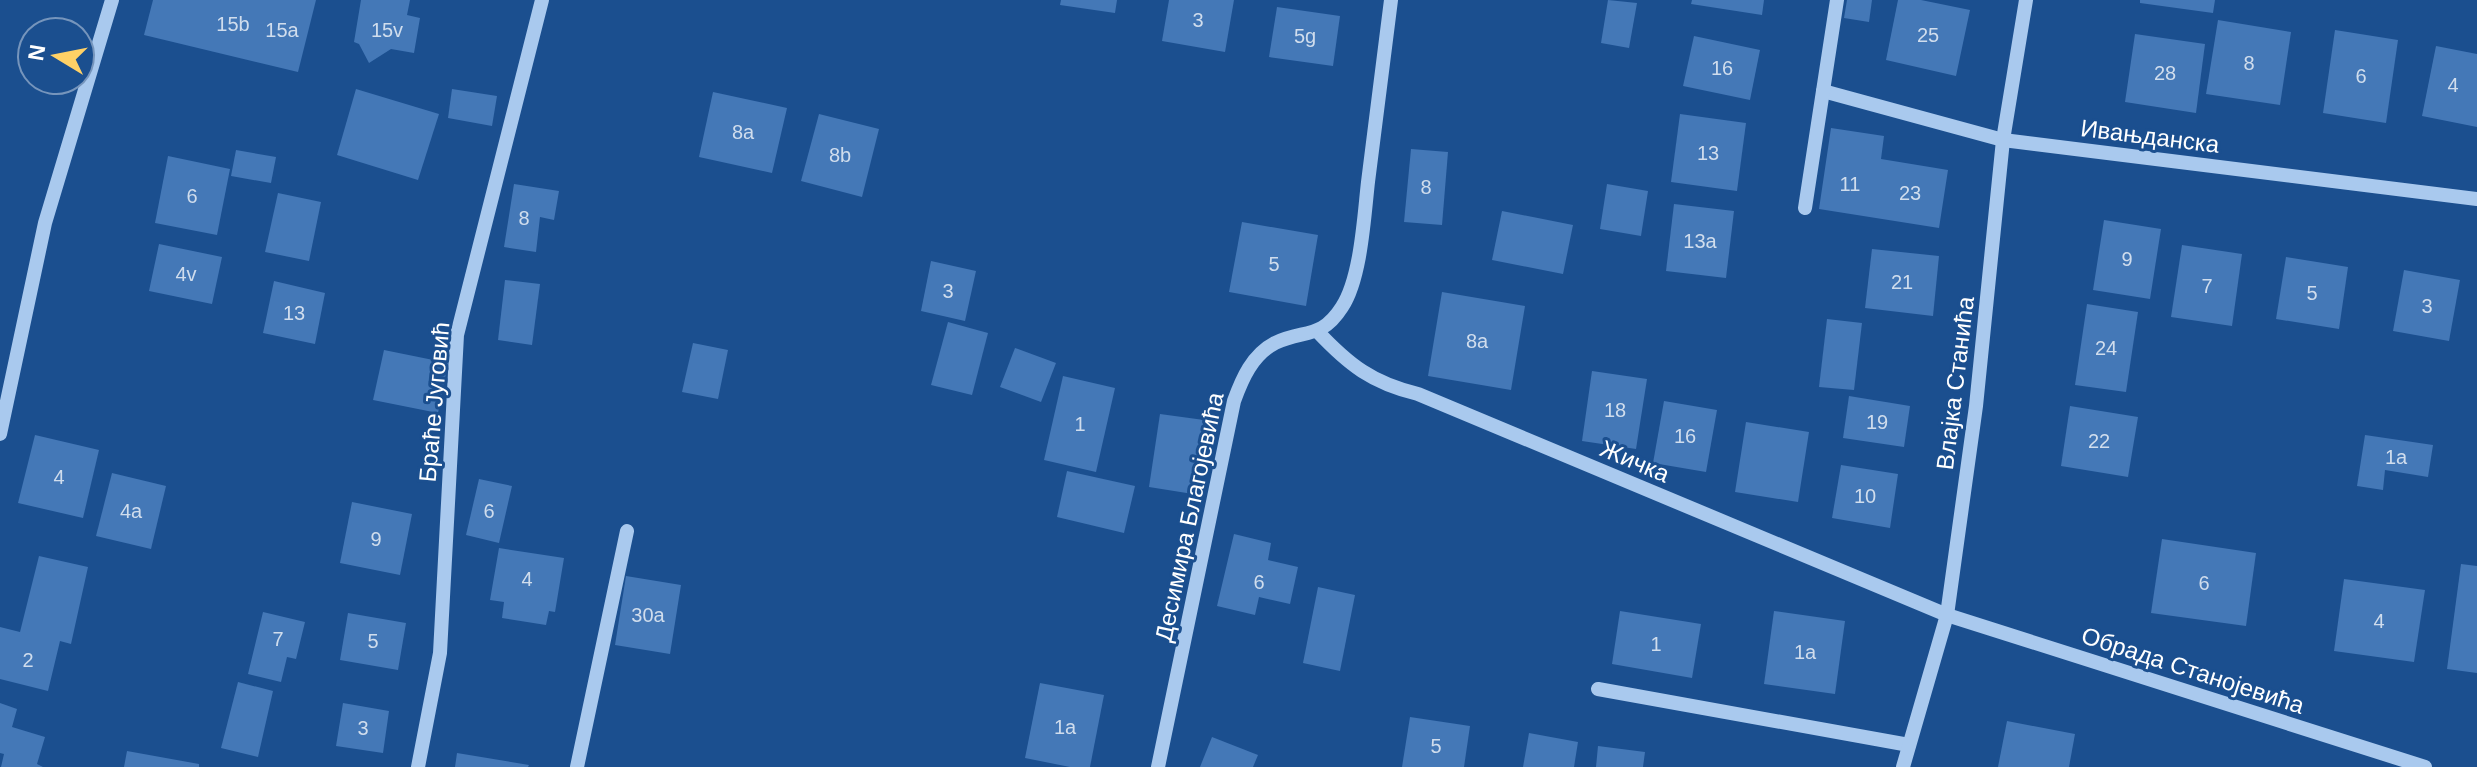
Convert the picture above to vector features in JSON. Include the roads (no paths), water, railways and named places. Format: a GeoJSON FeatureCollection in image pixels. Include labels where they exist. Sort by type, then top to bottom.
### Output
{"type":"FeatureCollection","features":[{"type":"Feature","properties":{"kind":"street"},"geometry":{"type":"LineString","coordinates":[[0,434],[5,380],[45,223],[112,0]]}},
{"type":"Feature","properties":{"kind":"street","name":"Браће Југовић"},"geometry":{"type":"LineString","coordinates":[[418,767],[440,653],[457,335],[542,0]]}},
{"type":"Feature","properties":{"kind":"street","name":"Десимира Благојевића"},"geometry":{"type":"LineString","coordinates":[[1158,767],[1234,401],[1243,376],[1258,356],[1275,343],[1330,324],[1345,304],[1359,258],[1391,0]]}},
{"type":"Feature","properties":{"kind":"street"},"geometry":{"type":"LineString","coordinates":[[1805,208],[1837,0]]}},
{"type":"Feature","properties":{"kind":"street","name":"Влајка Станића"},"geometry":{"type":"LineString","coordinates":[[1903,767],[1947,615],[1976,406],[2003,140],[2026,0]]}},
{"type":"Feature","properties":{"kind":"street","name":"Ивањданска"},"geometry":{"type":"LineString","coordinates":[[1823,91],[2003,140],[2477,199]]}},
{"type":"Feature","properties":{"kind":"street","name":"Жичка"},"geometry":{"type":"LineString","coordinates":[[1317,331],[1341,356],[1376,381],[1418,394],[1947,615]]}},
{"type":"Feature","properties":{"kind":"street"},"geometry":{"type":"LineString","coordinates":[[577,767],[627,531]]}},
{"type":"Feature","properties":{"kind":"street","name":"Обрада Станојевића"},"geometry":{"type":"LineString","coordinates":[[1947,615],[2425,767]]}},
{"type":"Feature","properties":{"kind":"street"},"geometry":{"type":"LineString","coordinates":[[1598,689],[1909,745]]}}]}
